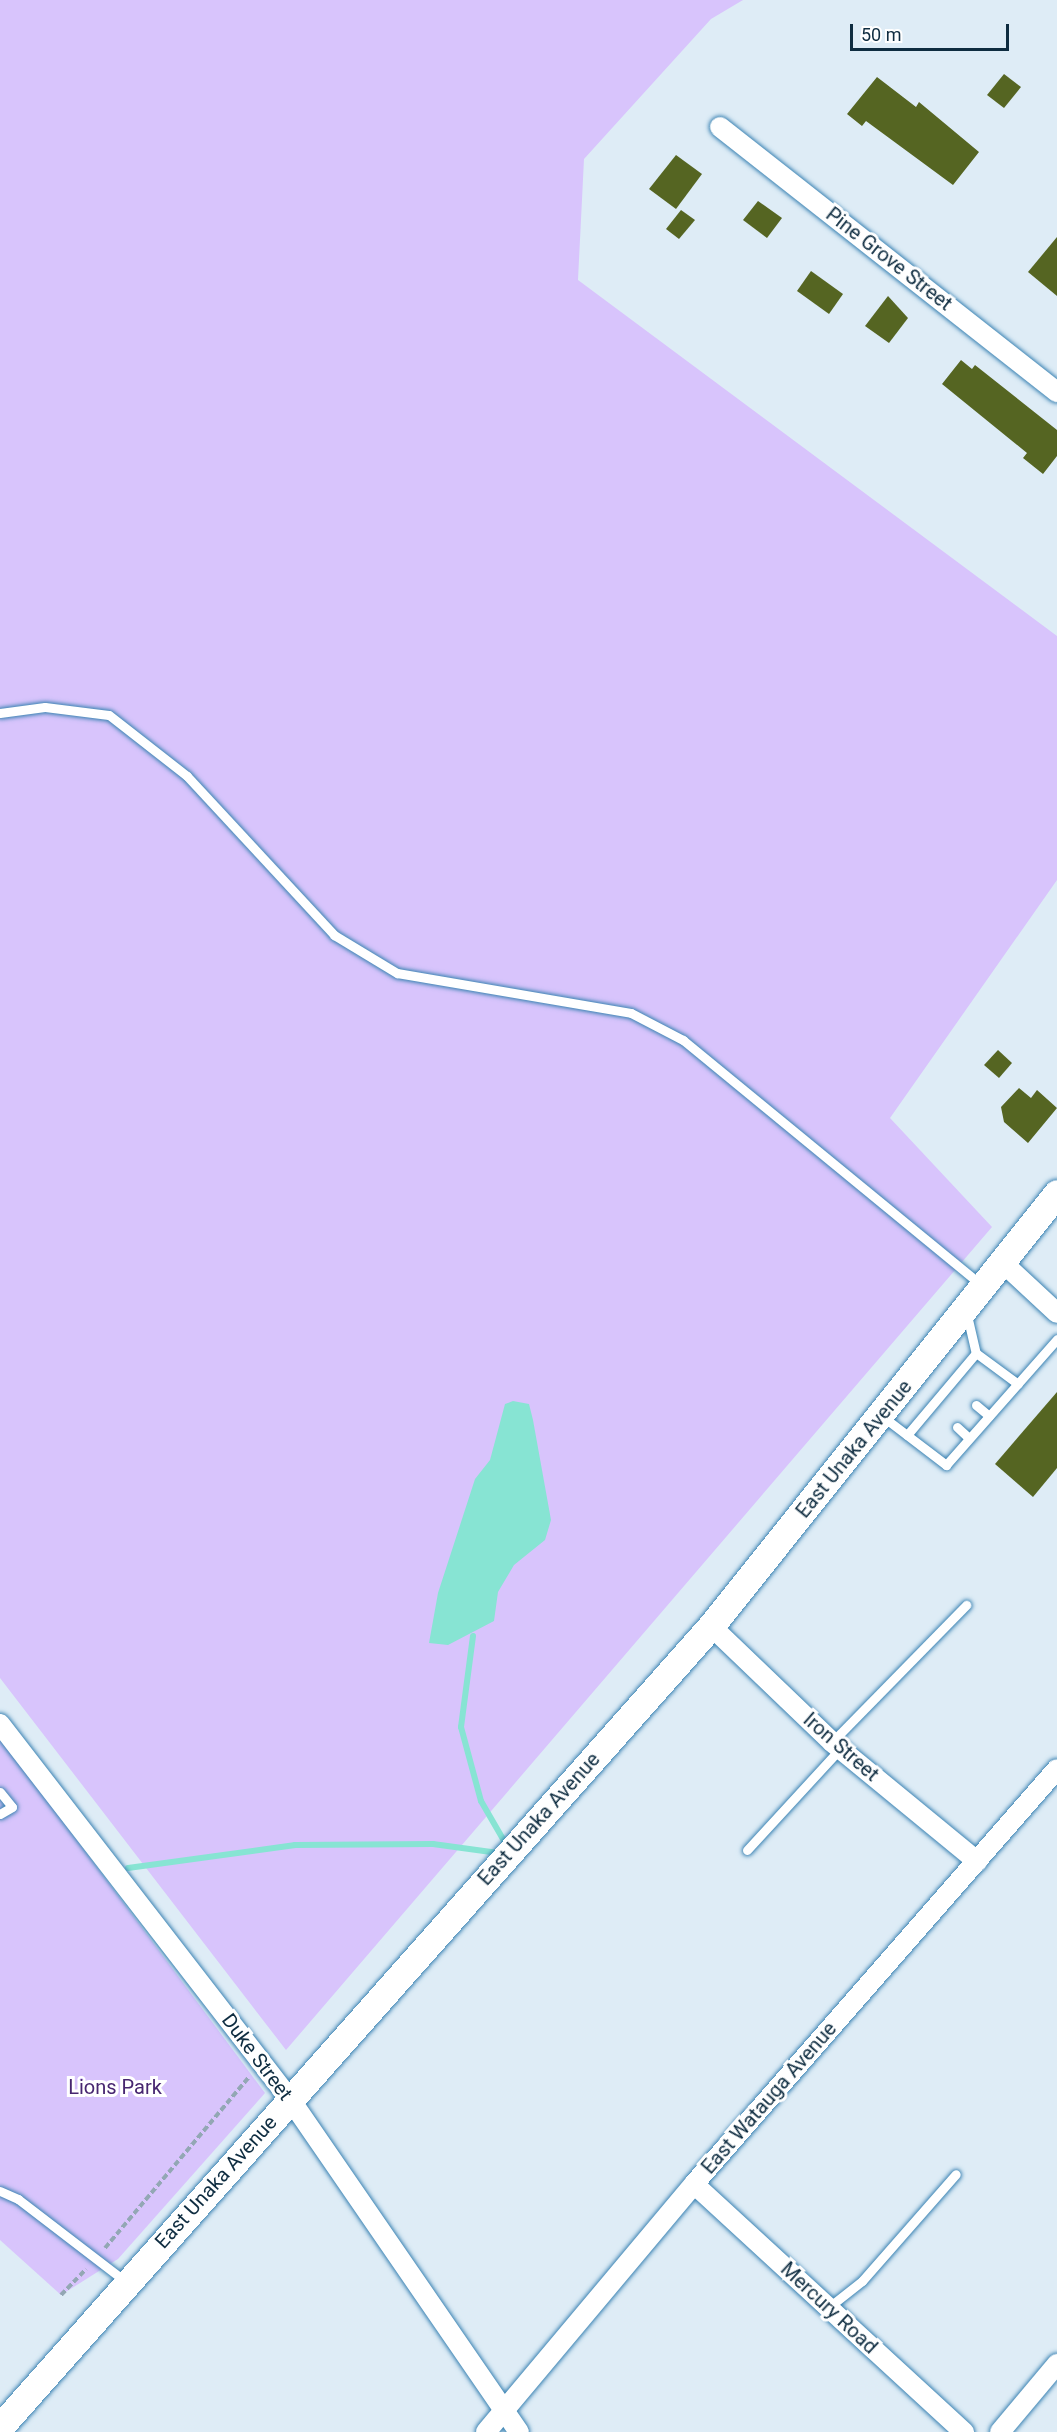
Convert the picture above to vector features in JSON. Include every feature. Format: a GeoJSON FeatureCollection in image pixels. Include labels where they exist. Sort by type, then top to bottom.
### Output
{"type":"FeatureCollection","features":[{"type":"Feature","properties":{"kind":"main road","name":"East Unaka Avenue"},"geometry":{"type":"LineString","coordinates":[[0,2427],[126,2282],[711,1626],[882,1416],[982,1285],[1057,1193]]}},
{"type":"Feature","properties":{"kind":"street","name":"Pine Grove Street"},"geometry":{"type":"LineString","coordinates":[[720,127],[1057,392]]}},
{"type":"Feature","properties":{"kind":"street"},"geometry":{"type":"LineString","coordinates":[[1001,1261],[1057,1313]]}},
{"type":"Feature","properties":{"kind":"street","name":"Iron Street"},"geometry":{"type":"LineString","coordinates":[[711,1626],[836,1746],[977,1861]]}},
{"type":"Feature","properties":{"kind":"street","name":"Duke Street"},"geometry":{"type":"LineString","coordinates":[[2,1729],[290,2099],[519,2432]]}},
{"type":"Feature","properties":{"kind":"street","name":"East Watauga Avenue"},"geometry":{"type":"LineString","coordinates":[[486,2432],[694,2184],[1057,1769]]}},
{"type":"Feature","properties":{"kind":"street","name":"Mercury Road"},"geometry":{"type":"LineString","coordinates":[[694,2184],[964,2432]]}},
{"type":"Feature","properties":{"kind":"street"},"geometry":{"type":"LineString","coordinates":[[1000,2432],[1057,2364]]}},
{"type":"Feature","properties":{"kind":"lane"},"geometry":{"type":"LineString","coordinates":[[0,713],[45,707],[109,715],[187,776],[334,935],[397,973],[632,1013],[683,1040],[982,1285]]}},
{"type":"Feature","properties":{"kind":"lane"},"geometry":{"type":"LineString","coordinates":[[965,1307],[976,1353],[1018,1384]]}},
{"type":"Feature","properties":{"kind":"lane"},"geometry":{"type":"LineString","coordinates":[[882,1416],[946,1465],[1057,1339]]}},
{"type":"Feature","properties":{"kind":"lane"},"geometry":{"type":"LineString","coordinates":[[907,1435],[935,1407],[951,1382],[976,1353]]}},
{"type":"Feature","properties":{"kind":"lane"},"geometry":{"type":"LineString","coordinates":[[951,1382],[958,1389]]}},
{"type":"Feature","properties":{"kind":"lane"},"geometry":{"type":"LineString","coordinates":[[976,1405],[989,1416]]}},
{"type":"Feature","properties":{"kind":"lane"},"geometry":{"type":"LineString","coordinates":[[957,1427],[969,1438]]}},
{"type":"Feature","properties":{"kind":"lane"},"geometry":{"type":"LineString","coordinates":[[747,1850],[836,1746],[966,1605]]}},
{"type":"Feature","properties":{"kind":"lane"},"geometry":{"type":"LineString","coordinates":[[0,1792],[12,1807],[0,1814]]}},
{"type":"Feature","properties":{"kind":"lane"},"geometry":{"type":"LineString","coordinates":[[829,2307],[862,2281],[956,2174]]}},
{"type":"Feature","properties":{"kind":"lane"},"geometry":{"type":"LineString","coordinates":[[0,2191],[96,2257],[126,2282]]}},
{"type":"Feature","properties":{"kind":"path"},"geometry":{"type":"LineString","coordinates":[[62,2295],[251,2074]]}},
{"type":"Feature","properties":{"kind":"green space"},"geometry":{"type":"Polygon","coordinates":[[[0,0],[743,0],[711,19],[584,159],[578,280],[1057,636],[1057,880],[890,1118],[992,1227],[286,2050],[0,1678],[0,0]]]}},
{"type":"Feature","properties":{"kind":"green space","name":"Lions Park"},"geometry":{"type":"Polygon","coordinates":[[[0,1737],[265,2093],[118,2259],[61,2295],[0,2240],[0,1737]]]}},
{"type":"Feature","properties":{"kind":"shaded area"},"geometry":{"type":"Polygon","coordinates":[[[513,1401],[529,1404],[533,1420],[551,1520],[545,1540],[514,1565],[498,1592],[494,1621],[448,1645],[429,1643],[438,1593],[475,1479],[490,1460],[505,1404],[513,1401]]]}},
{"type":"Feature","properties":{"kind":"building"},"geometry":{"type":"Polygon","coordinates":[[[1004,74],[1021,87],[1004,108],[987,95],[1004,74]]]}},
{"type":"Feature","properties":{"kind":"building"},"geometry":{"type":"Polygon","coordinates":[[[877,77],[916,107],[919,102],[979,152],[953,185],[866,121],[862,126],[847,114],[877,77]]]}},
{"type":"Feature","properties":{"kind":"building"},"geometry":{"type":"Polygon","coordinates":[[[676,155],[702,174],[676,209],[649,189],[676,155]]]}},
{"type":"Feature","properties":{"kind":"building"},"geometry":{"type":"Polygon","coordinates":[[[758,201],[782,218],[767,238],[743,220],[758,201]]]}},
{"type":"Feature","properties":{"kind":"building"},"geometry":{"type":"Polygon","coordinates":[[[681,210],[695,220],[679,239],[666,229],[681,210]]]}},
{"type":"Feature","properties":{"kind":"building"},"geometry":{"type":"Polygon","coordinates":[[[1057,237],[1057,296],[1028,272],[1057,237]]]}},
{"type":"Feature","properties":{"kind":"building"},"geometry":{"type":"Polygon","coordinates":[[[811,271],[843,294],[829,314],[797,291],[811,271]]]}},
{"type":"Feature","properties":{"kind":"building"},"geometry":{"type":"Polygon","coordinates":[[[888,296],[908,318],[889,343],[865,326],[888,296]]]}},
{"type":"Feature","properties":{"kind":"building"},"geometry":{"type":"Polygon","coordinates":[[[961,360],[972,369],[975,365],[1057,430],[1057,456],[1043,474],[1023,458],[1027,453],[942,384],[961,360]]]}},
{"type":"Feature","properties":{"kind":"building"},"geometry":{"type":"Polygon","coordinates":[[[998,1050],[1012,1063],[999,1078],[984,1065],[998,1050]]]}},
{"type":"Feature","properties":{"kind":"building"},"geometry":{"type":"Polygon","coordinates":[[[1019,1088],[1031,1098],[1037,1090],[1057,1108],[1028,1143],[1004,1122],[1001,1107],[1019,1088]]]}},
{"type":"Feature","properties":{"kind":"building"},"geometry":{"type":"Polygon","coordinates":[[[1057,1392],[1057,1468],[1033,1497],[995,1464],[1057,1392]]]}},
{"type":"Feature","properties":{"kind":"waterway"},"geometry":{"type":"LineString","coordinates":[[473,1636],[461,1727],[481,1801],[507,1846]]}},
{"type":"Feature","properties":{"kind":"waterway"},"geometry":{"type":"LineString","coordinates":[[128,1868],[295,1845],[433,1844],[498,1853]]}}]}
